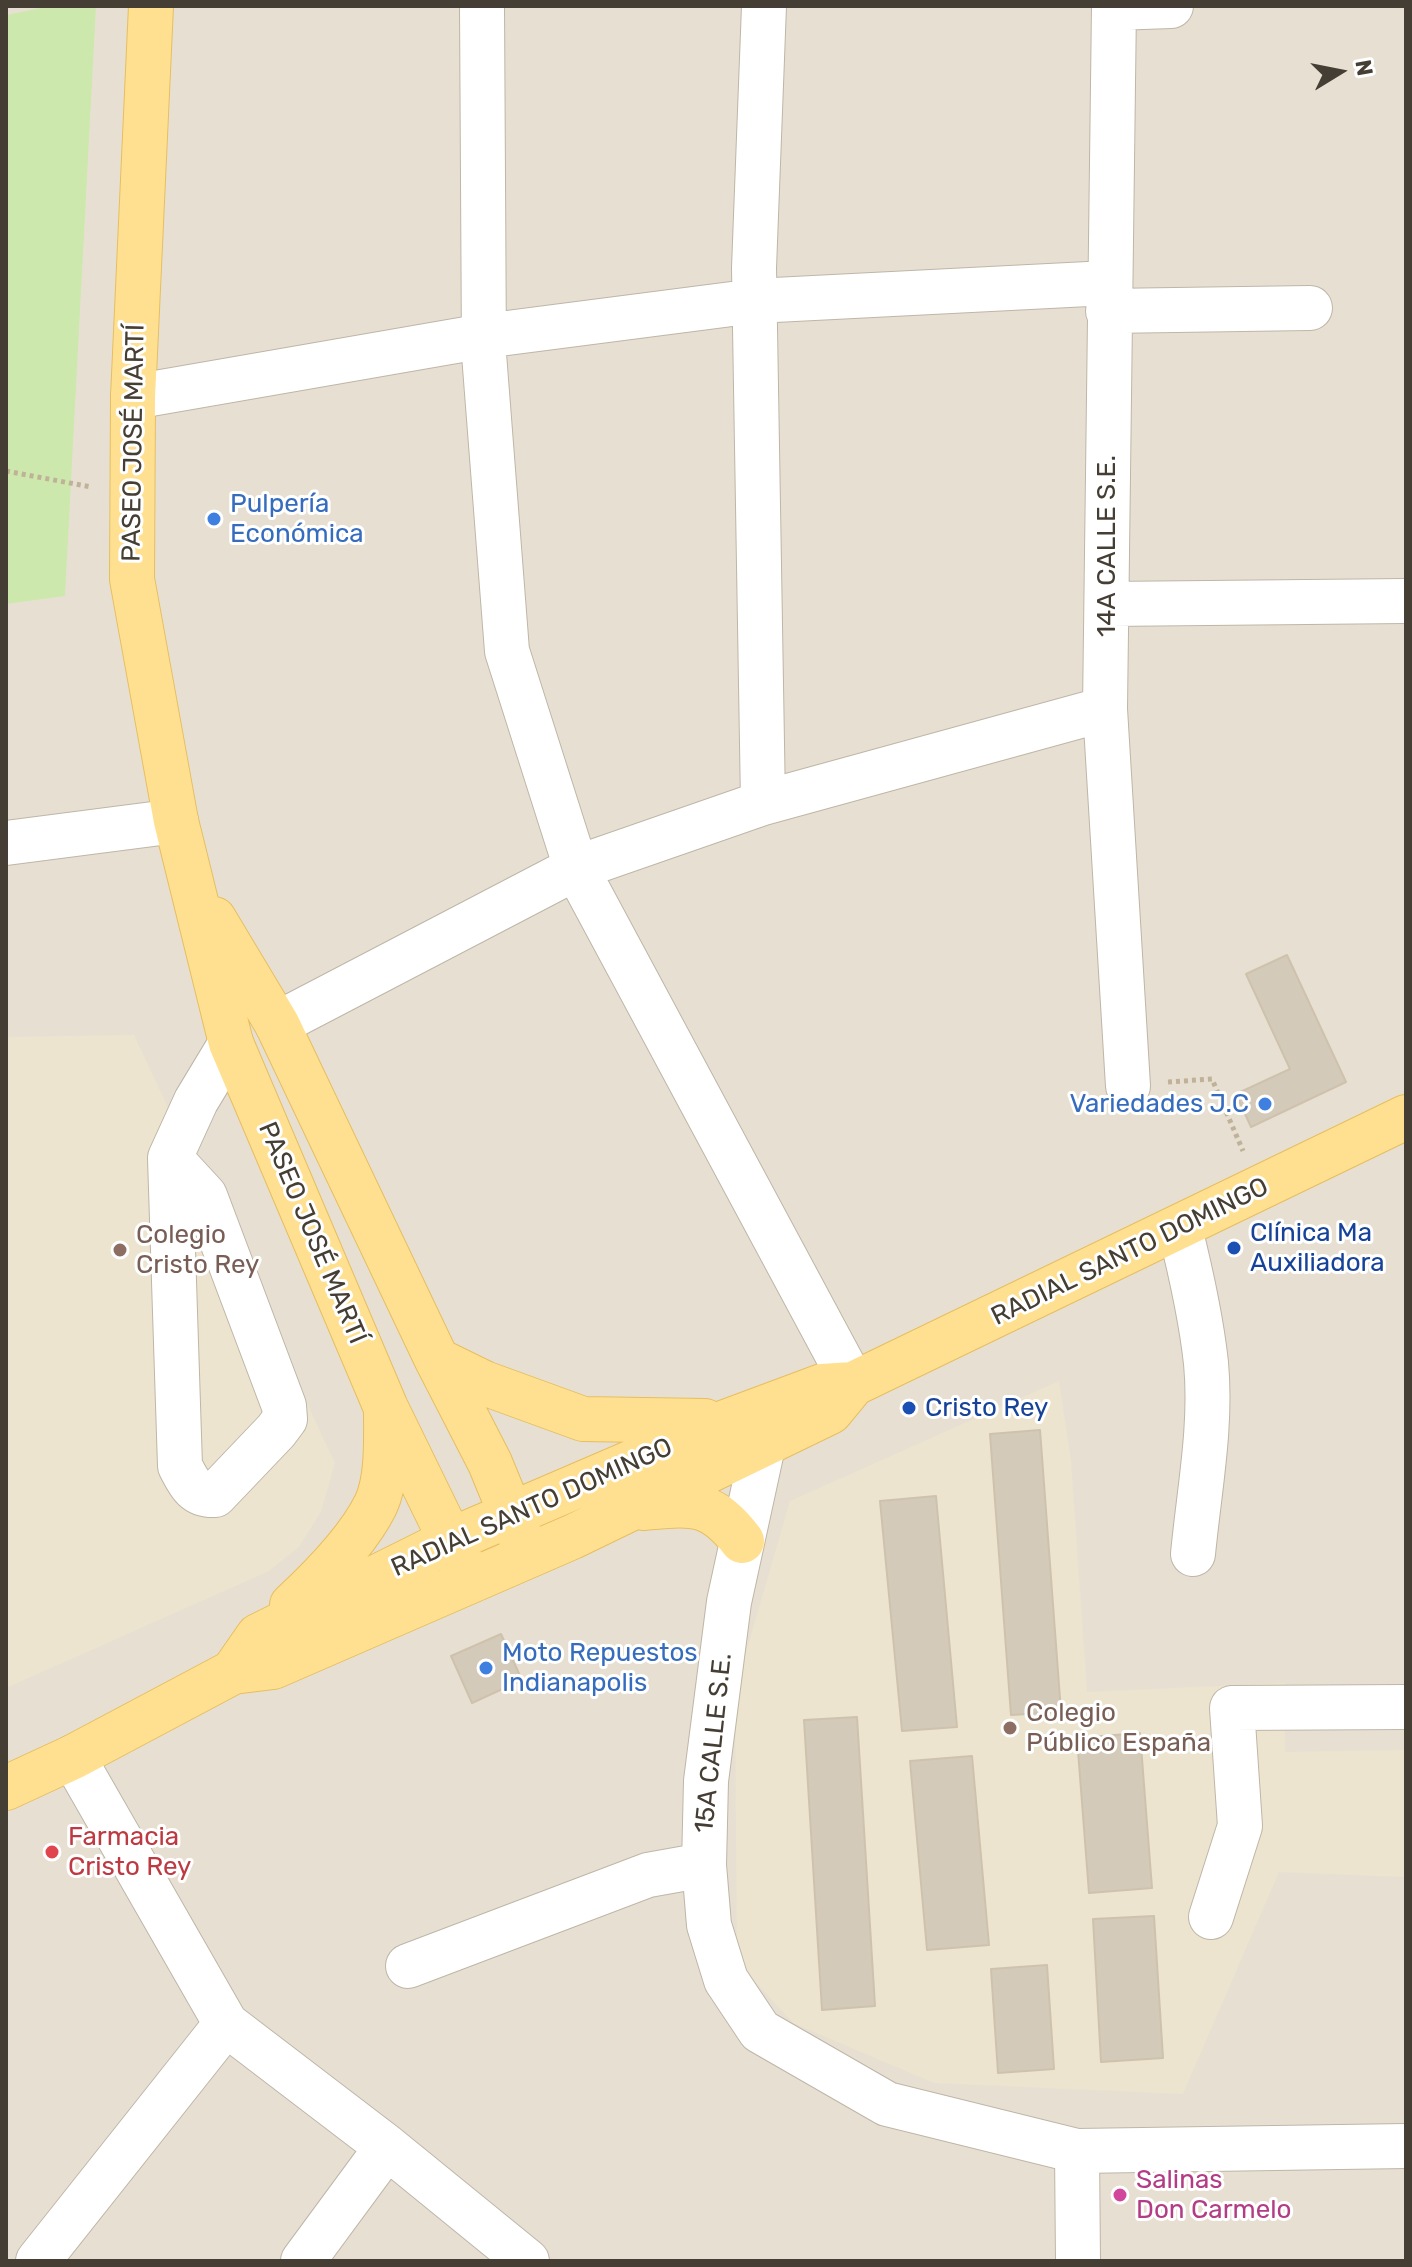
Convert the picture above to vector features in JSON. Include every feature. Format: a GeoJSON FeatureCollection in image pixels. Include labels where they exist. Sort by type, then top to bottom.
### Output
{"type":"FeatureCollection","features":[{"type":"Feature","properties":{"kind":"main road","name":"PASEO JOSÉ MARTÍ"},"geometry":{"type":"LineString","coordinates":[[151,6],[133,397],[132,579],[176,821],[231,1043],[386,1408],[470,1580]]}},
{"type":"Feature","properties":{"kind":"main road","name":"PASEO JOSÉ MARTÍ"},"geometry":{"type":"LineString","coordinates":[[188,874],[277,1024],[437,1360],[490,1463],[519,1535]]}},
{"type":"Feature","properties":{"kind":"main road","name":"RADIAL SANTO DOMINGO"},"geometry":{"type":"LineString","coordinates":[[6,1788],[73,1757],[233,1672],[273,1667],[470,1580],[519,1535],[728,1421],[822,1386],[853,1384],[1180,1229],[1406,1117]]}},
{"type":"Feature","properties":{"kind":"main road"},"geometry":{"type":"LineString","coordinates":[[437,1360],[484,1383],[583,1419],[653,1423],[728,1421]]}},
{"type":"Feature","properties":{"kind":"main road","name":"RADIAL SANTO DOMINGO"},"geometry":{"type":"LineString","coordinates":[[233,1672],[258,1636],[451,1540],[519,1535],[630,1510],[830,1412],[853,1384]]}},
{"type":"Feature","properties":{"kind":"main road"},"geometry":{"type":"LineString","coordinates":[[258,1636],[328,1572],[377,1503],[386,1445],[386,1408]]}},
{"type":"Feature","properties":{"kind":"main road"},"geometry":{"type":"LineString","coordinates":[[630,1510],[686,1504],[711,1509],[728,1522],[742,1541]]}},
{"type":"Feature","properties":{"kind":"street"},"geometry":{"type":"LineString","coordinates":[[482,6],[484,336],[507,651],[576,868],[853,1384]]}},
{"type":"Feature","properties":{"kind":"street"},"geometry":{"type":"LineString","coordinates":[[763,803],[755,301],[764,6]]}},
{"type":"Feature","properties":{"kind":"street"},"geometry":{"type":"LineString","coordinates":[[1114,7],[1171,6]]}},
{"type":"Feature","properties":{"kind":"street","name":"14A CALLE S.E."},"geometry":{"type":"LineString","coordinates":[[1114,7],[1105,709],[1128,1086]]}},
{"type":"Feature","properties":{"kind":"street"},"geometry":{"type":"LineString","coordinates":[[133,397],[484,336],[755,301],[1108,297],[1310,308]]}},
{"type":"Feature","properties":{"kind":"street"},"geometry":{"type":"LineString","coordinates":[[1108,604],[1406,601]]}},
{"type":"Feature","properties":{"kind":"street"},"geometry":{"type":"LineString","coordinates":[[277,1024],[576,868],[763,803],[1105,709]]}},
{"type":"Feature","properties":{"kind":"street"},"geometry":{"type":"LineString","coordinates":[[6,843],[176,821]]}},
{"type":"Feature","properties":{"kind":"street"},"geometry":{"type":"LineString","coordinates":[[170,1158],[205,1196],[284,1406],[285,1419],[276,1431],[215,1495],[204,1495],[193,1490],[180,1466],[170,1158],[196,1101],[231,1043]]}},
{"type":"Feature","properties":{"kind":"street"},"geometry":{"type":"LineString","coordinates":[[1180,1229],[1195,1287],[1206,1364],[1206,1427],[1193,1554]]}},
{"type":"Feature","properties":{"kind":"street","name":"15A CALLE S.E."},"geometry":{"type":"LineString","coordinates":[[763,1446],[729,1602],[706,1781],[704,1865],[709,1925],[726,1980],[760,2031],[887,2104],[1077,2151]]}},
{"type":"Feature","properties":{"kind":"street"},"geometry":{"type":"LineString","coordinates":[[1211,1917],[1240,1826],[1232,1708],[1406,1707]]}},
{"type":"Feature","properties":{"kind":"street"},"geometry":{"type":"LineString","coordinates":[[73,1757],[226,2024],[387,2147],[527,2261]]}},
{"type":"Feature","properties":{"kind":"street"},"geometry":{"type":"LineString","coordinates":[[408,1966],[648,1875],[704,1865]]}},
{"type":"Feature","properties":{"kind":"street"},"geometry":{"type":"LineString","coordinates":[[38,2261],[226,2024]]}},
{"type":"Feature","properties":{"kind":"street"},"geometry":{"type":"LineString","coordinates":[[1078,2261],[1077,2151],[1406,2146]]}},
{"type":"Feature","properties":{"kind":"street"},"geometry":{"type":"LineString","coordinates":[[303,2261],[387,2147]]}},
{"type":"Feature","properties":{"kind":"path"},"geometry":{"type":"LineString","coordinates":[[6,471],[132,495]]}},
{"type":"Feature","properties":{"kind":"path"},"geometry":{"type":"LineString","coordinates":[[1212,1079],[1260,1189]]}},
{"type":"Feature","properties":{"kind":"shaded area"},"geometry":{"type":"Polygon","coordinates":[[[6,6],[1406,6],[1406,2261],[6,2261],[6,6]]]}},
{"type":"Feature","properties":{"kind":"shaded area","name":"Colegio Cristo Rey"},"geometry":{"type":"Polygon","coordinates":[[[134,1035],[335,1463],[321,1512],[299,1547],[269,1571],[6,1688],[6,1037],[134,1035]]]}},
{"type":"Feature","properties":{"kind":"shaded area","name":"Colegio Público España"},"geometry":{"type":"Polygon","coordinates":[[[1059,1381],[1071,1461],[1087,1692],[1285,1683],[1285,1752],[1406,1750],[1406,1877],[1279,1872],[1183,2094],[934,2083],[793,2023],[737,1962],[735,1690],[790,1501],[1059,1381]]]}},
{"type":"Feature","properties":{"kind":"green space"},"geometry":{"type":"Polygon","coordinates":[[[51,6],[96,6],[65,596],[6,604],[6,15],[51,6]]]}},
{"type":"Feature","properties":{"kind":"building"},"geometry":{"type":"Polygon","coordinates":[[[1287,955],[1346,1082],[1251,1127],[1236,1094],[1290,1069],[1246,974],[1287,955]]]}},
{"type":"Feature","properties":{"kind":"building"},"geometry":{"type":"Polygon","coordinates":[[[1040,1430],[1061,1712],[1011,1715],[990,1434],[1040,1430]]]}},
{"type":"Feature","properties":{"kind":"building"},"geometry":{"type":"Polygon","coordinates":[[[936,1496],[957,1727],[902,1731],[880,1501],[936,1496]]]}},
{"type":"Feature","properties":{"kind":"building","name":"Moto Repuestos Indianapolis"},"geometry":{"type":"Polygon","coordinates":[[[501,1634],[522,1680],[472,1703],[451,1656],[501,1634]]]}},
{"type":"Feature","properties":{"kind":"building"},"geometry":{"type":"Polygon","coordinates":[[[857,1717],[875,2006],[822,2010],[804,1720],[857,1717]]]}},
{"type":"Feature","properties":{"kind":"building"},"geometry":{"type":"Polygon","coordinates":[[[1140,1733],[1152,1888],[1089,1893],[1077,1738],[1140,1733]]]}},
{"type":"Feature","properties":{"kind":"building"},"geometry":{"type":"Polygon","coordinates":[[[972,1756],[989,1945],[927,1950],[910,1761],[972,1756]]]}},
{"type":"Feature","properties":{"kind":"building"},"geometry":{"type":"Polygon","coordinates":[[[1154,1916],[1163,2058],[1101,2062],[1093,1919],[1154,1916]]]}},
{"type":"Feature","properties":{"kind":"building"},"geometry":{"type":"Polygon","coordinates":[[[1047,1965],[1054,2069],[998,2073],[991,1969],[1047,1965]]]}},
{"type":"Feature","properties":{"kind":"place","name":"Pulpería Económica"},"geometry":{"type":"Point","coordinates":[214,519]}},
{"type":"Feature","properties":{"kind":"place","name":"Variedades J.C"},"geometry":{"type":"Point","coordinates":[1265,1104]}},
{"type":"Feature","properties":{"kind":"place","name":"Clínica Ma Auxiliadora"},"geometry":{"type":"Point","coordinates":[1234,1248]}},
{"type":"Feature","properties":{"kind":"place","name":"Colegio Cristo Rey"},"geometry":{"type":"Point","coordinates":[120,1250]}},
{"type":"Feature","properties":{"kind":"place","name":"Cristo Rey"},"geometry":{"type":"Point","coordinates":[909,1408]}},
{"type":"Feature","properties":{"kind":"place","name":"Moto Repuestos Indianapolis"},"geometry":{"type":"Point","coordinates":[486,1668]}},
{"type":"Feature","properties":{"kind":"place","name":"Colegio Público España"},"geometry":{"type":"Point","coordinates":[1010,1728]}},
{"type":"Feature","properties":{"kind":"place","name":"Farmacia Cristo Rey"},"geometry":{"type":"Point","coordinates":[52,1852]}},
{"type":"Feature","properties":{"kind":"place","name":"Salinas Don Carmelo"},"geometry":{"type":"Point","coordinates":[1120,2195]}}]}
